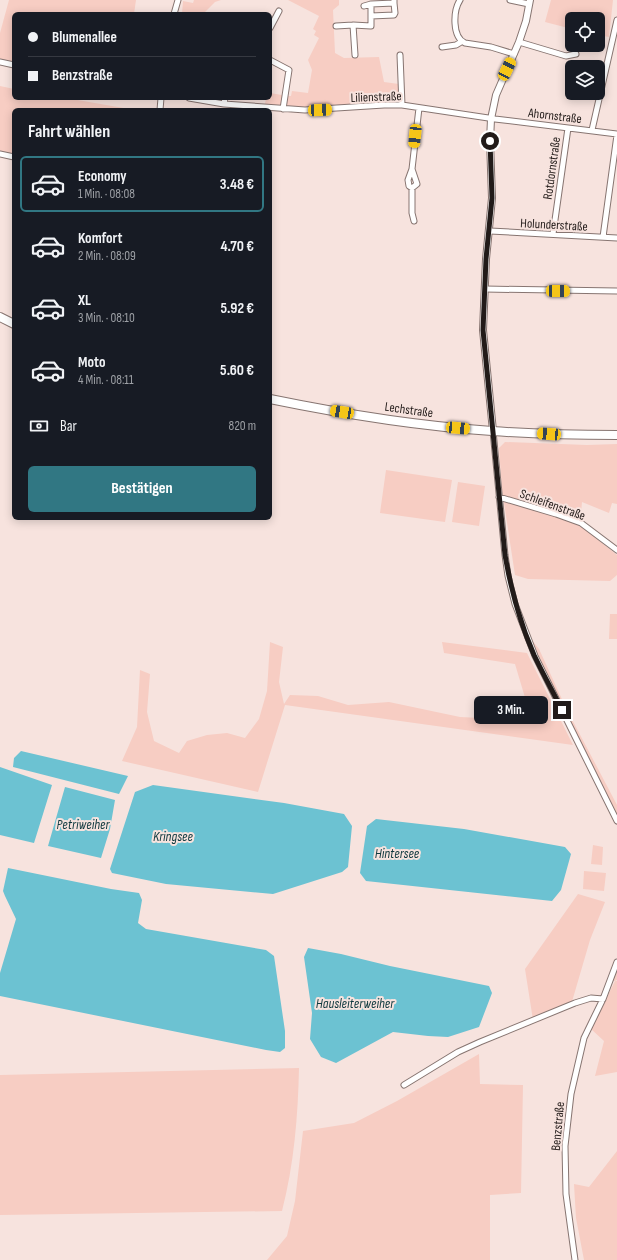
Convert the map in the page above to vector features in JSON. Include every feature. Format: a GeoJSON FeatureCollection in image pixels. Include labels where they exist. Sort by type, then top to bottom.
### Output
{"type":"FeatureCollection","features":[{"type":"Feature","properties":{"kind":"main road"},"geometry":{"type":"LineString","coordinates":[[0,317],[12,323]]}},
{"type":"Feature","properties":{"kind":"main road","name":"Lechstraße"},"geometry":{"type":"LineString","coordinates":[[272,398],[329,410],[458,428],[549,434],[617,436]]}},
{"type":"Feature","properties":{"kind":"street"},"geometry":{"type":"LineString","coordinates":[[175,12],[178,0]]}},
{"type":"Feature","properties":{"kind":"street"},"geometry":{"type":"LineString","coordinates":[[460,0],[457,4],[455,26],[461,42],[465,44],[491,47],[514,54]]}},
{"type":"Feature","properties":{"kind":"street"},"geometry":{"type":"LineString","coordinates":[[510,0],[529,2],[526,21],[520,42],[496,95],[491,119],[490,141],[492,198],[490,231],[486,259],[483,330],[505,555],[508,576],[515,604],[535,656],[617,821]]}},
{"type":"Feature","properties":{"kind":"street"},"geometry":{"type":"LineString","coordinates":[[364,6],[394,2],[394,15],[371,16]]}},
{"type":"Feature","properties":{"kind":"street"},"geometry":{"type":"LineString","coordinates":[[336,26],[371,26],[371,4]]}},
{"type":"Feature","properties":{"kind":"street"},"geometry":{"type":"LineString","coordinates":[[272,24],[279,10]]}},
{"type":"Feature","properties":{"kind":"street"},"geometry":{"type":"LineString","coordinates":[[592,130],[617,20]]}},
{"type":"Feature","properties":{"kind":"street"},"geometry":{"type":"LineString","coordinates":[[353,25],[355,55]]}},
{"type":"Feature","properties":{"kind":"street"},"geometry":{"type":"LineString","coordinates":[[442,47],[456,45],[461,42]]}},
{"type":"Feature","properties":{"kind":"street"},"geometry":{"type":"LineString","coordinates":[[520,42],[566,56],[576,54]]}},
{"type":"Feature","properties":{"kind":"street"},"geometry":{"type":"LineString","coordinates":[[400,55],[402,105]]}},
{"type":"Feature","properties":{"kind":"street"},"geometry":{"type":"LineString","coordinates":[[272,61],[289,70],[283,109]]}},
{"type":"Feature","properties":{"kind":"street"},"geometry":{"type":"LineString","coordinates":[[0,62],[12,65]]}},
{"type":"Feature","properties":{"kind":"street","name":"Lilienstraße"},"geometry":{"type":"LineString","coordinates":[[201,100],[224,104],[271,108]]}},
{"type":"Feature","properties":{"kind":"street"},"geometry":{"type":"LineString","coordinates":[[224,104],[225,100]]}},
{"type":"Feature","properties":{"kind":"street","name":"Lilienstraße"},"geometry":{"type":"LineString","coordinates":[[272,108],[305,110],[402,105],[491,119]]}},
{"type":"Feature","properties":{"kind":"street"},"geometry":{"type":"LineString","coordinates":[[414,221],[412,213],[412,188],[408,183],[412,169],[419,108]]}},
{"type":"Feature","properties":{"kind":"street","name":"Ahornstraße"},"geometry":{"type":"LineString","coordinates":[[491,119],[617,134]]}},
{"type":"Feature","properties":{"kind":"street","name":"Rotdornstraße"},"geometry":{"type":"LineString","coordinates":[[553,234],[568,128]]}},
{"type":"Feature","properties":{"kind":"street"},"geometry":{"type":"LineString","coordinates":[[603,237],[617,134]]}},
{"type":"Feature","properties":{"kind":"street"},"geometry":{"type":"LineString","coordinates":[[0,154],[12,157]]}},
{"type":"Feature","properties":{"kind":"street","name":"Holunderstraße"},"geometry":{"type":"LineString","coordinates":[[490,231],[617,238]]}},
{"type":"Feature","properties":{"kind":"street"},"geometry":{"type":"LineString","coordinates":[[485,289],[617,291]]}},
{"type":"Feature","properties":{"kind":"street","name":"Schleifenstraße"},"geometry":{"type":"LineString","coordinates":[[499,497],[581,523],[617,550]]}},
{"type":"Feature","properties":{"kind":"street","name":"Benzstraße"},"geometry":{"type":"LineString","coordinates":[[575,1260],[566,1194],[565,1146],[567,1122],[571,1094],[584,1038],[603,999],[617,962]]}},
{"type":"Feature","properties":{"kind":"street"},"geometry":{"type":"LineString","coordinates":[[404,1085],[458,1052],[480,1042],[575,1003],[591,998],[603,999]]}},
{"type":"Feature","properties":{"kind":"shaded area"},"geometry":{"type":"Polygon","coordinates":[[[9,0],[136,0],[134,12],[12,12],[12,62],[0,59],[0,33],[9,0]]]}},
{"type":"Feature","properties":{"kind":"shaded area"},"geometry":{"type":"Polygon","coordinates":[[[194,0],[221,0],[215,2],[205,12],[182,12],[183,1],[193,3],[194,0]]]}},
{"type":"Feature","properties":{"kind":"shaded area"},"geometry":{"type":"Polygon","coordinates":[[[288,0],[339,0],[339,5],[333,10],[335,53],[344,58],[379,57],[384,82],[399,84],[401,106],[316,108],[265,104],[266,100],[272,100],[272,93],[291,96],[292,91],[308,93],[312,70],[308,60],[319,38],[314,35],[316,31],[313,29],[319,16],[288,0]]]}},
{"type":"Feature","properties":{"kind":"shaded area"},"geometry":{"type":"Polygon","coordinates":[[[551,0],[613,0],[609,37],[605,36],[605,12],[565,12],[565,27],[545,22],[551,0]]]}},
{"type":"Feature","properties":{"kind":"shaded area"},"geometry":{"type":"Polygon","coordinates":[[[0,86],[12,89],[12,100],[78,100],[124,108],[12,108],[12,156],[0,153],[0,86]]]}},
{"type":"Feature","properties":{"kind":"shaded area"},"geometry":{"type":"Polygon","coordinates":[[[505,442],[587,445],[617,444],[617,504],[612,503],[609,513],[582,502],[580,525],[617,555],[617,575],[610,581],[528,579],[515,575],[502,490],[499,448],[505,442]]]}},
{"type":"Feature","properties":{"kind":"shaded area"},"geometry":{"type":"Polygon","coordinates":[[[386,470],[452,480],[445,522],[380,513],[386,470]]]}},
{"type":"Feature","properties":{"kind":"shaded area"},"geometry":{"type":"Polygon","coordinates":[[[458,482],[485,486],[479,526],[452,522],[458,482]]]}},
{"type":"Feature","properties":{"kind":"shaded area"},"geometry":{"type":"Polygon","coordinates":[[[610,614],[617,614],[617,639],[609,639],[610,614]]]}},
{"type":"Feature","properties":{"kind":"shaded area"},"geometry":{"type":"Polygon","coordinates":[[[531,639],[539,649],[566,708],[617,805],[617,821],[528,640],[531,639]]]}},
{"type":"Feature","properties":{"kind":"shaded area"},"geometry":{"type":"Polygon","coordinates":[[[270,642],[283,647],[279,682],[284,704],[290,695],[318,696],[348,705],[389,702],[460,717],[502,719],[529,711],[515,664],[444,653],[442,642],[527,653],[573,745],[285,705],[258,792],[122,761],[137,727],[140,670],[150,674],[147,712],[154,741],[179,753],[187,741],[207,735],[227,733],[245,738],[259,719],[267,691],[270,642]]]}},
{"type":"Feature","properties":{"kind":"shaded area"},"geometry":{"type":"Polygon","coordinates":[[[593,845],[603,847],[602,865],[591,864],[593,845]]]}},
{"type":"Feature","properties":{"kind":"shaded area"},"geometry":{"type":"Polygon","coordinates":[[[584,871],[606,873],[604,891],[583,889],[584,871]]]}},
{"type":"Feature","properties":{"kind":"shaded area"},"geometry":{"type":"Polygon","coordinates":[[[578,894],[605,902],[590,940],[571,1005],[533,1020],[525,969],[578,894]]]}},
{"type":"Feature","properties":{"kind":"shaded area"},"geometry":{"type":"Polygon","coordinates":[[[617,962],[617,980],[610,980],[617,962]]]}},
{"type":"Feature","properties":{"kind":"shaded area"},"geometry":{"type":"Polygon","coordinates":[[[615,981],[617,981],[617,1072],[595,1076],[604,1041],[591,1029],[615,981]]]}},
{"type":"Feature","properties":{"kind":"shaded area"},"geometry":{"type":"Polygon","coordinates":[[[479,1054],[480,1084],[523,1085],[521,1193],[490,1195],[490,1260],[267,1260],[287,1236],[295,1201],[303,1131],[354,1123],[397,1101],[479,1054]]]}},
{"type":"Feature","properties":{"kind":"shaded area"},"geometry":{"type":"Polygon","coordinates":[[[299,1068],[295,1140],[290,1176],[282,1211],[0,1215],[0,1075],[299,1068]]]}},
{"type":"Feature","properties":{"kind":"shaded area"},"geometry":{"type":"Polygon","coordinates":[[[617,1151],[617,1260],[584,1260],[576,1218],[574,1184],[589,1187],[617,1151]]]}},
{"type":"Feature","properties":{"kind":"water"},"geometry":{"type":"Polygon","coordinates":[[[21,751],[128,776],[119,794],[13,767],[14,758],[21,751]]]}},
{"type":"Feature","properties":{"kind":"water"},"geometry":{"type":"Polygon","coordinates":[[[0,767],[52,785],[34,843],[0,835],[0,767]]]}},
{"type":"Feature","properties":{"kind":"water","name":"Kringsee"},"geometry":{"type":"Polygon","coordinates":[[[153,785],[284,803],[344,814],[352,826],[348,867],[342,872],[273,894],[166,884],[112,873],[110,869],[135,792],[153,785]]]}},
{"type":"Feature","properties":{"kind":"water","name":"Petriweiher"},"geometry":{"type":"Polygon","coordinates":[[[65,787],[115,800],[110,829],[101,858],[48,846],[65,787]]]}},
{"type":"Feature","properties":{"kind":"water","name":"Hintersee"},"geometry":{"type":"Polygon","coordinates":[[[376,819],[464,829],[565,847],[571,854],[561,890],[552,901],[366,881],[360,873],[367,826],[376,819]]]}},
{"type":"Feature","properties":{"kind":"water"},"geometry":{"type":"Polygon","coordinates":[[[8,868],[111,889],[139,893],[142,900],[138,923],[146,929],[266,950],[274,956],[285,1031],[285,1048],[280,1052],[266,1050],[0,996],[0,973],[16,919],[3,891],[8,868]]]}},
{"type":"Feature","properties":{"kind":"water","name":"Hausleiterweiher"},"geometry":{"type":"Polygon","coordinates":[[[308,948],[489,986],[492,993],[479,1027],[448,1037],[393,1032],[336,1063],[321,1057],[310,1039],[312,1013],[304,957],[308,948]]]}},
{"type":"Feature","properties":{"kind":"route"},"geometry":{"type":"LineString","coordinates":[[490,141],[492,198],[486,259],[483,330],[504,548],[508,576],[515,604],[535,656],[562,710]]}}]}
